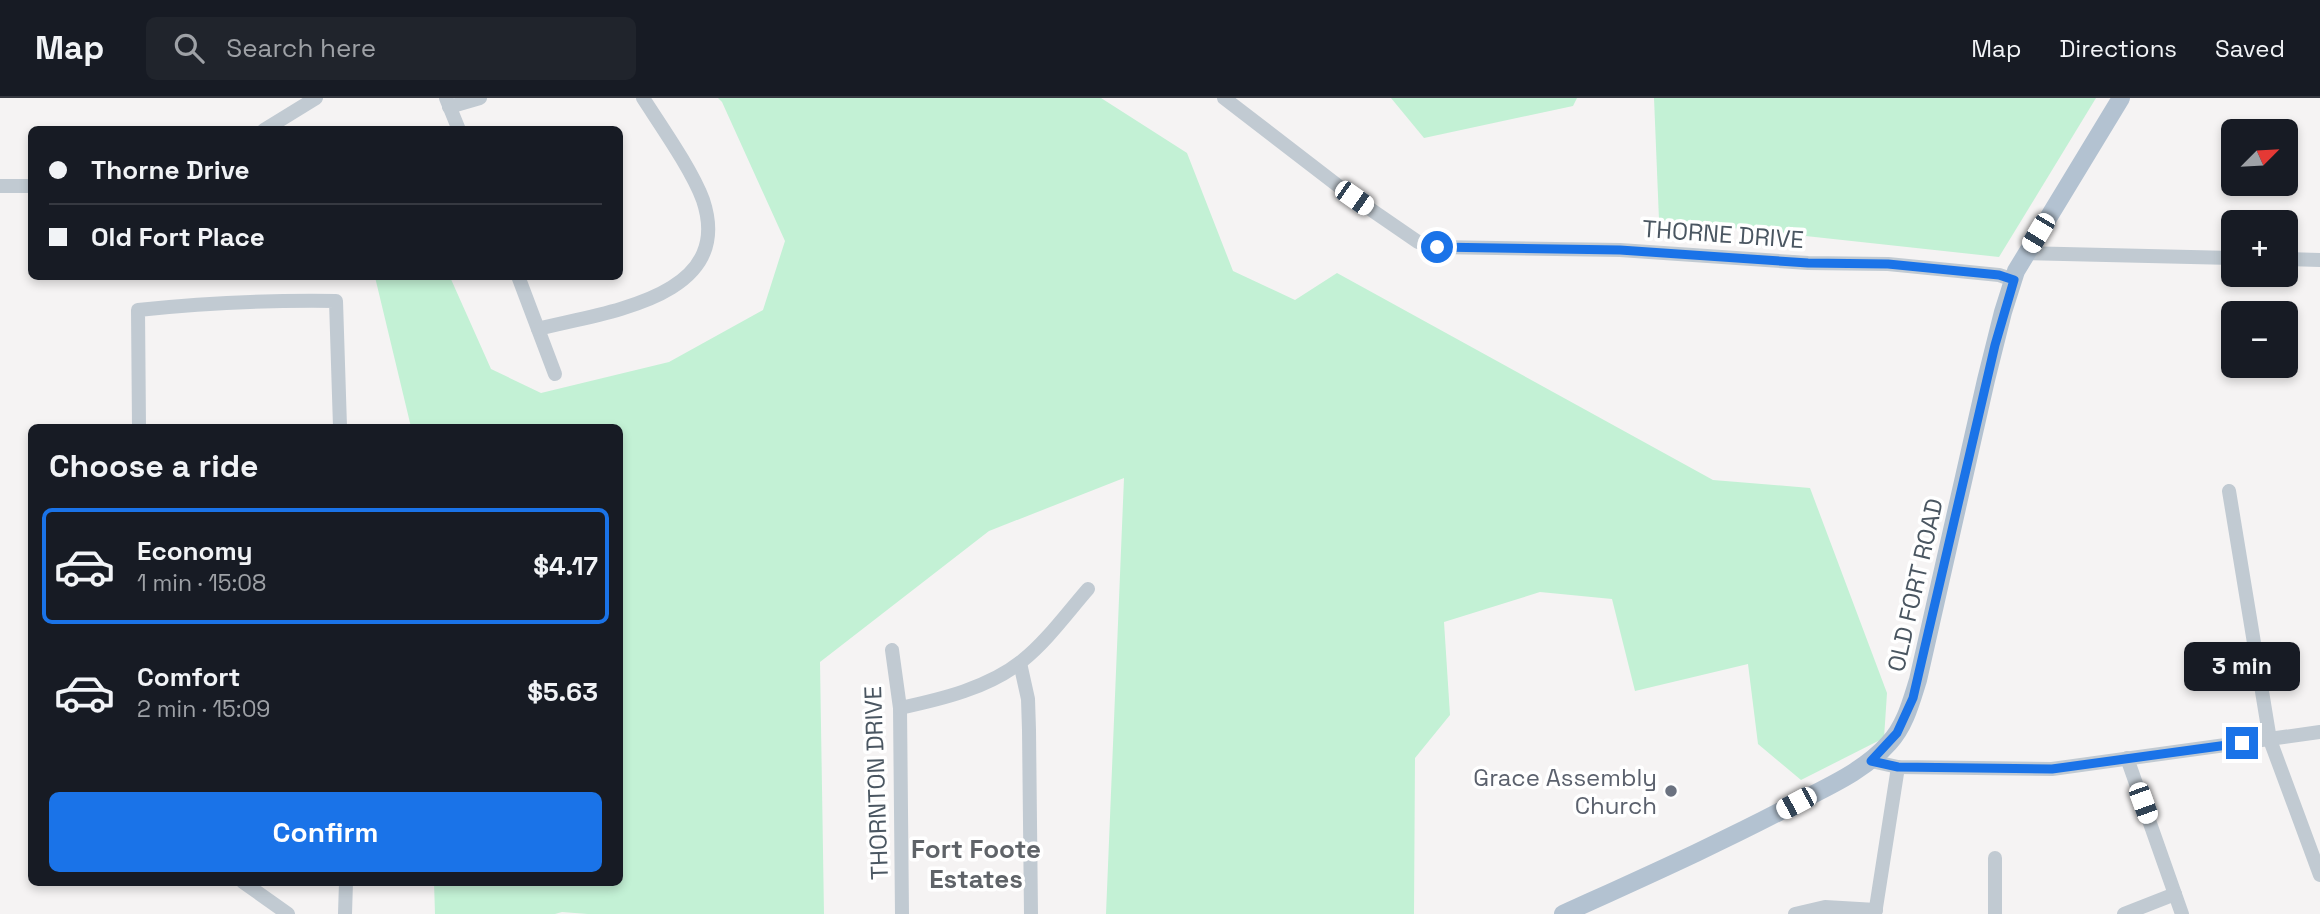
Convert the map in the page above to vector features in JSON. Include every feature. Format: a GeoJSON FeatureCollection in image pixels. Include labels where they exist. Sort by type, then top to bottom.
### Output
{"type":"FeatureCollection","features":[{"type":"Feature","properties":{"kind":"main road","name":"OLD FORT ROAD"},"geometry":{"type":"LineString","coordinates":[[1563,914],[1820,791],[1871,761],[1897,733],[1913,698],[1992,357],[2014,280],[2026,253],[2121,98]]}},
{"type":"Feature","properties":{"kind":"street"},"geometry":{"type":"LineString","coordinates":[[270,126],[316,98]]}},
{"type":"Feature","properties":{"kind":"street"},"geometry":{"type":"LineString","coordinates":[[457,126],[448,102],[480,98]]}},
{"type":"Feature","properties":{"kind":"street"},"geometry":{"type":"LineString","coordinates":[[538,329],[660,296],[689,274],[704,254],[708,232],[702,197],[643,98]]}},
{"type":"Feature","properties":{"kind":"street","name":"THORNE DRIVE"},"geometry":{"type":"LineString","coordinates":[[1224,98],[1354,198],[1428,246],[1620,250],[1808,263],[1888,264],[1999,275],[2014,280]]}},
{"type":"Feature","properties":{"kind":"street"},"geometry":{"type":"LineString","coordinates":[[0,186],[28,186]]}},
{"type":"Feature","properties":{"kind":"street"},"geometry":{"type":"LineString","coordinates":[[2026,253],[2056,256],[2221,258]]}},
{"type":"Feature","properties":{"kind":"street"},"geometry":{"type":"LineString","coordinates":[[2298,259],[2320,260]]}},
{"type":"Feature","properties":{"kind":"street"},"geometry":{"type":"LineString","coordinates":[[520,280],[555,374]]}},
{"type":"Feature","properties":{"kind":"street"},"geometry":{"type":"LineString","coordinates":[[139,424],[138,310],[216,302],[336,300],[340,424]]}},
{"type":"Feature","properties":{"kind":"street"},"geometry":{"type":"LineString","coordinates":[[2229,491],[2270,740],[2320,875]]}},
{"type":"Feature","properties":{"kind":"street"},"geometry":{"type":"LineString","coordinates":[[900,708],[967,690],[1020,663],[1088,589]]}},
{"type":"Feature","properties":{"kind":"street","name":"THORNTON DRIVE"},"geometry":{"type":"LineString","coordinates":[[892,650],[900,708],[902,914]]}},
{"type":"Feature","properties":{"kind":"street"},"geometry":{"type":"LineString","coordinates":[[1020,663],[1028,699],[1031,914]]}},
{"type":"Feature","properties":{"kind":"street"},"geometry":{"type":"LineString","coordinates":[[1871,761],[1898,767],[2052,769],[2320,732]]}},
{"type":"Feature","properties":{"kind":"street"},"geometry":{"type":"LineString","coordinates":[[2127,758],[2182,914]]}},
{"type":"Feature","properties":{"kind":"street"},"geometry":{"type":"LineString","coordinates":[[1795,914],[1825,907],[1876,912],[1898,767]]}},
{"type":"Feature","properties":{"kind":"street"},"geometry":{"type":"LineString","coordinates":[[1994,858],[1995,914]]}},
{"type":"Feature","properties":{"kind":"street"},"geometry":{"type":"LineString","coordinates":[[249,886],[288,914]]}},
{"type":"Feature","properties":{"kind":"street"},"geometry":{"type":"LineString","coordinates":[[345,914],[346,886]]}},
{"type":"Feature","properties":{"kind":"street"},"geometry":{"type":"LineString","coordinates":[[2124,914],[2175,894]]}},
{"type":"Feature","properties":{"kind":"green space"},"geometry":{"type":"Polygon","coordinates":[[[718,98],[1101,98],[1187,153],[1233,271],[1295,300],[1337,273],[1713,480],[1810,488],[1887,693],[1884,738],[1801,780],[1758,744],[1748,664],[1635,691],[1612,599],[1540,592],[1444,622],[1450,715],[1415,758],[1414,914],[1106,914],[1124,478],[989,531],[820,662],[824,914],[435,914],[434,886],[623,886],[623,424],[410,424],[376,280],[451,280],[491,369],[541,393],[669,362],[763,310],[785,241],[718,98]]]}},
{"type":"Feature","properties":{"kind":"green space"},"geometry":{"type":"Polygon","coordinates":[[[1391,98],[1577,98],[1573,106],[1424,138],[1391,98]]]}},
{"type":"Feature","properties":{"kind":"green space"},"geometry":{"type":"Polygon","coordinates":[[[1654,98],[2096,98],[1999,257],[1659,220],[1654,98]]]}},
{"type":"Feature","properties":{"kind":"place","name":"Grace Assembly Church"},"geometry":{"type":"Point","coordinates":[1671,791]}},
{"type":"Feature","properties":{"kind":"district","name":"Fort Foote Estates"},"geometry":{"type":"Point","coordinates":[976,864]}},
{"type":"Feature","properties":{"kind":"route"},"geometry":{"type":"LineString","coordinates":[[1437,247],[1620,250],[1808,263],[1888,264],[1999,275],[2014,280],[1986,380],[1913,698],[1892,741],[1871,761],[1898,767],[2052,769],[2242,743]]}}]}
